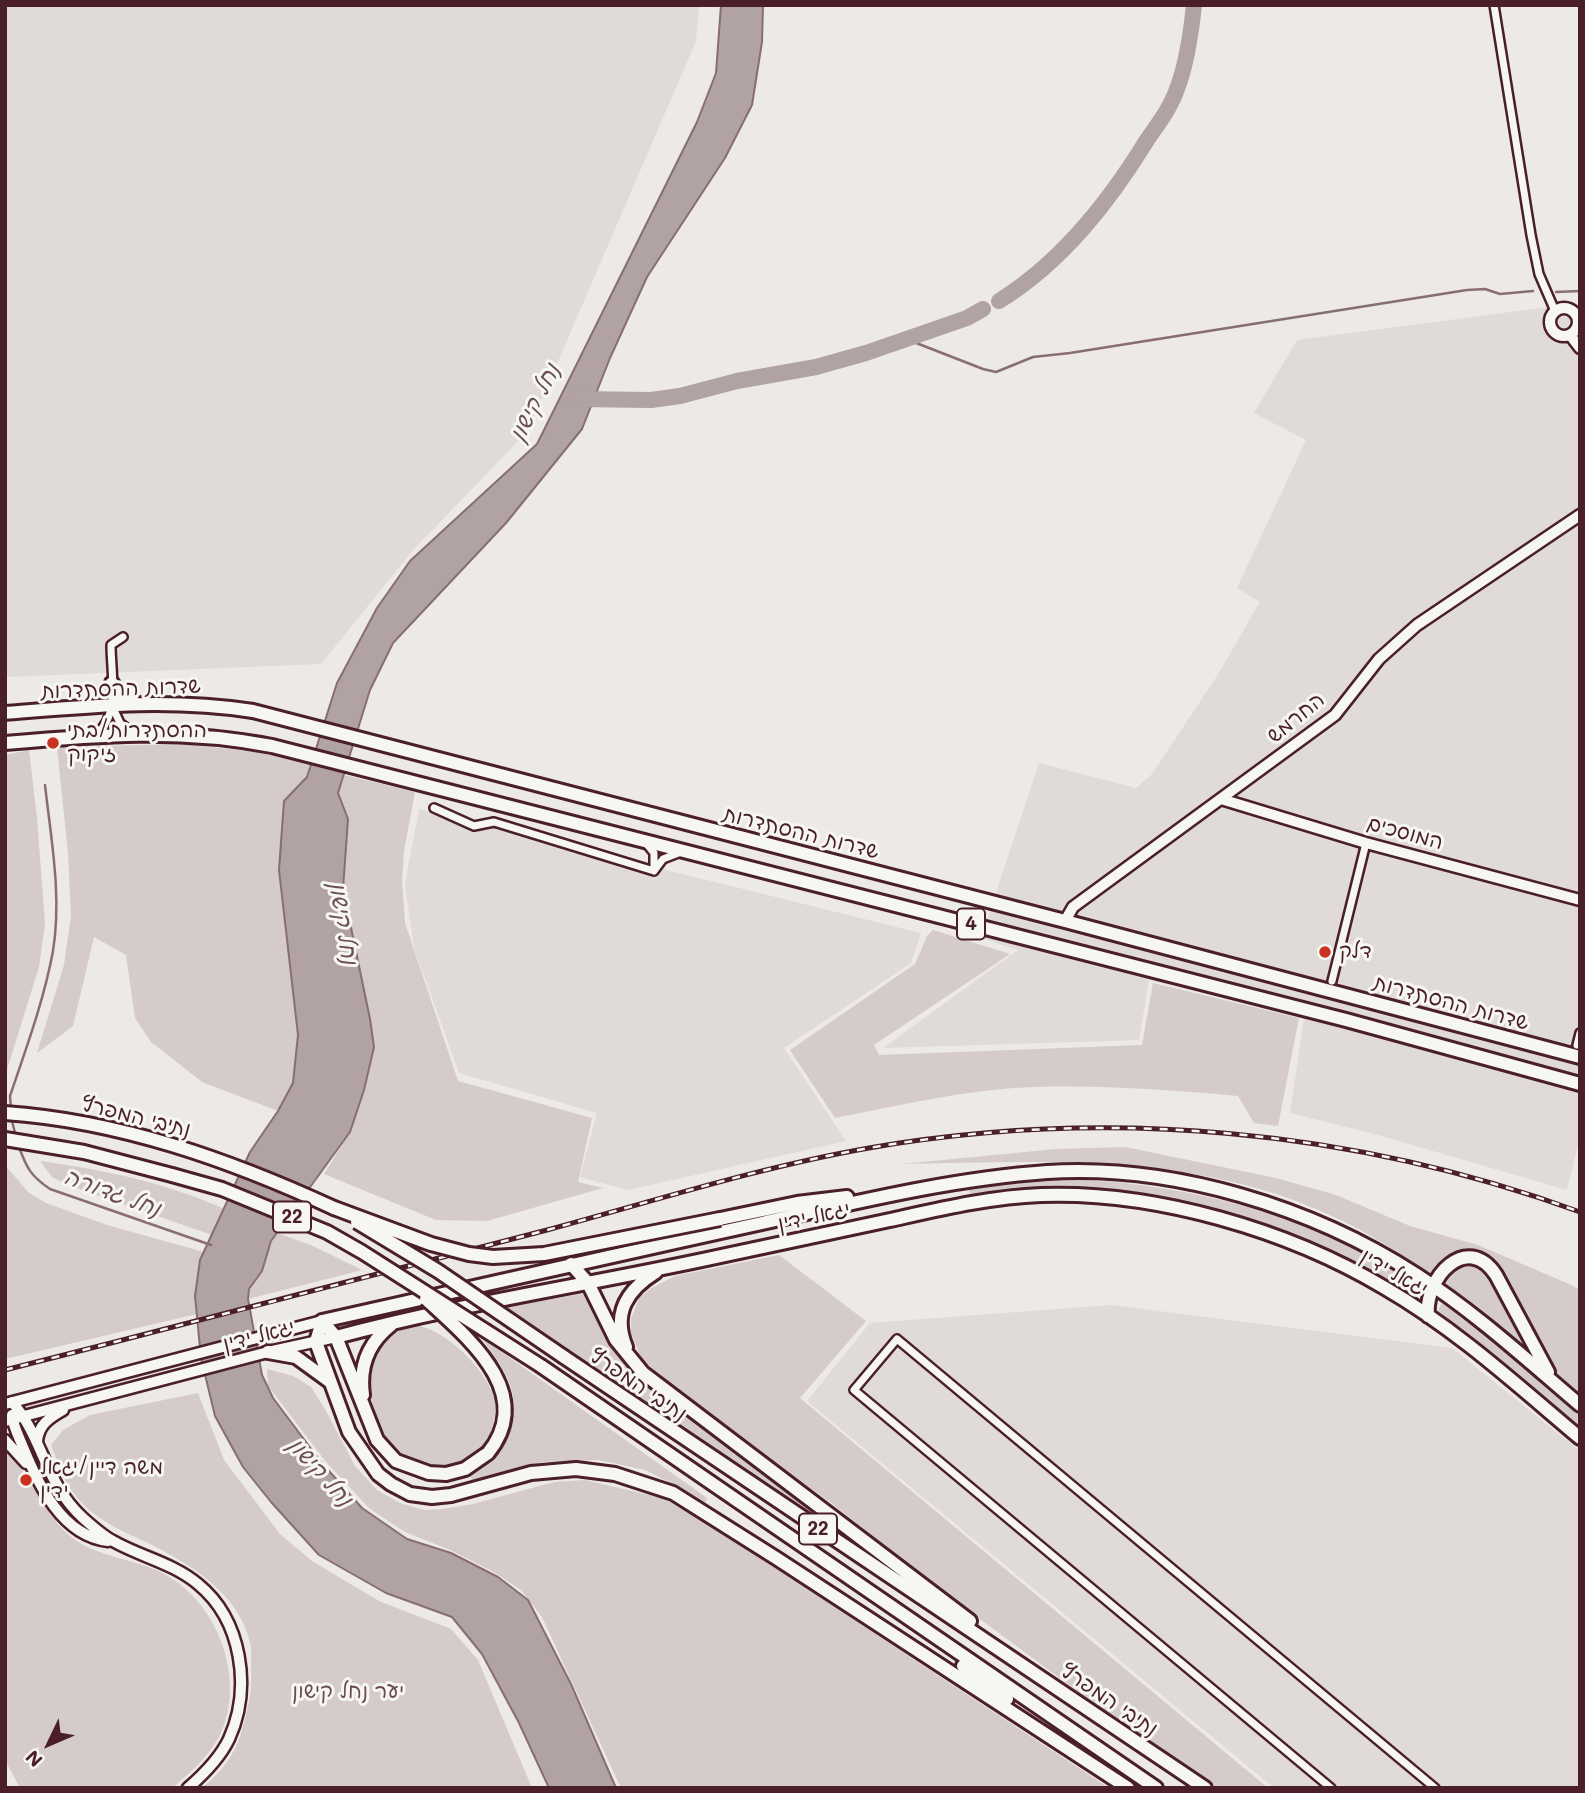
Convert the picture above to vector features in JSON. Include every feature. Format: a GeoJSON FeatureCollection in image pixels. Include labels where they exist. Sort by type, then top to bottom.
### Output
{"type":"FeatureCollection","features":[{"type":"Feature","properties":{"kind":"highway"},"geometry":{"type":"LineString","coordinates":[[112,683],[120,696],[135,704]]}},
{"type":"Feature","properties":{"kind":"highway","name":"שדרות ההסתדרות"},"geometry":{"type":"LineString","coordinates":[[5,713],[112,704],[184,703],[222,706],[283,718],[1578,1051]]}},
{"type":"Feature","properties":{"kind":"highway","name":"שדרות ההסתדרות"},"geometry":{"type":"LineString","coordinates":[[5,743],[133,733],[217,737],[272,746],[1333,1017],[1580,1084]]}},
{"type":"Feature","properties":{"kind":"highway","name":"נתיבי המפרץ"},"geometry":{"type":"LineString","coordinates":[[5,1113],[84,1122],[180,1148],[225,1161],[334,1208],[438,1271],[1205,1788]]}},
{"type":"Feature","properties":{"kind":"highway","name":"נתיבי המפרץ"},"geometry":{"type":"LineString","coordinates":[[5,1139],[126,1161],[222,1189],[327,1232],[541,1366],[1156,1788]]}},
{"type":"Feature","properties":{"kind":"highway","name":"יגאל ידין"},"geometry":{"type":"LineString","coordinates":[[322,1321],[927,1187],[1047,1172],[1135,1173],[1222,1191],[1326,1226],[1375,1250],[1433,1285],[1486,1324],[1580,1405]]}},
{"type":"Feature","properties":{"kind":"highway"},"geometry":{"type":"LineString","coordinates":[[334,1208],[431,1244],[493,1257],[544,1254],[797,1203],[927,1187]]}},
{"type":"Feature","properties":{"kind":"highway","name":"יגאל ידין"},"geometry":{"type":"LineString","coordinates":[[336,1337],[397,1321],[662,1269],[983,1201],[1071,1195],[1131,1201],[1192,1212],[1279,1238],[1315,1252],[1362,1275],[1428,1316],[1477,1352],[1580,1438]]}},
{"type":"Feature","properties":{"kind":"highway"},"geometry":{"type":"LineString","coordinates":[[1428,1316],[1429,1297],[1442,1271],[1458,1260],[1472,1258],[1486,1264],[1496,1275],[1537,1356],[1558,1387]]}},
{"type":"Feature","properties":{"kind":"highway"},"geometry":{"type":"LineString","coordinates":[[571,1264],[588,1283],[616,1340],[631,1360],[661,1388],[1073,1700]]}},
{"type":"Feature","properties":{"kind":"highway"},"geometry":{"type":"LineString","coordinates":[[631,1360],[621,1333],[623,1303],[636,1286],[662,1269]]}},
{"type":"Feature","properties":{"kind":"highway"},"geometry":{"type":"LineString","coordinates":[[322,1321],[336,1337],[367,1420],[384,1451],[396,1461],[429,1473],[446,1474],[465,1469],[488,1453],[494,1445],[504,1408],[502,1392],[496,1376],[478,1348],[403,1278]]}},
{"type":"Feature","properties":{"kind":"highway"},"geometry":{"type":"LineString","coordinates":[[322,1321],[316,1342],[349,1432],[378,1474],[410,1494],[432,1497],[451,1495],[531,1473],[576,1469],[615,1474],[673,1493],[1128,1788]]}},
{"type":"Feature","properties":{"kind":"highway"},"geometry":{"type":"LineString","coordinates":[[367,1420],[362,1391],[362,1372],[366,1356],[380,1334],[397,1321]]}},
{"type":"Feature","properties":{"kind":"highway"},"geometry":{"type":"LineString","coordinates":[[268,1352],[296,1357],[329,1382]]}},
{"type":"Feature","properties":{"kind":"highway"},"geometry":{"type":"LineString","coordinates":[[822,1561],[1100,1769]]}},
{"type":"Feature","properties":{"kind":"street"},"geometry":{"type":"LineString","coordinates":[[1494,5],[1531,235],[1539,274],[1555,311]]}},
{"type":"Feature","properties":{"kind":"street"},"geometry":{"type":"LineString","coordinates":[[1566,307],[1576,314],[1578,326],[1570,335],[1562,336],[1552,329],[1550,318],[1555,311],[1566,307]]}},
{"type":"Feature","properties":{"kind":"street"},"geometry":{"type":"LineString","coordinates":[[1570,335],[1580,348]]}},
{"type":"Feature","properties":{"kind":"street","name":"החרמש"},"geometry":{"type":"LineString","coordinates":[[1065,921],[1073,907],[1335,715],[1380,659],[1418,625],[1580,515]]}},
{"type":"Feature","properties":{"kind":"street"},"geometry":{"type":"LineString","coordinates":[[94,736],[107,724],[112,704],[111,645],[123,637]]}},
{"type":"Feature","properties":{"kind":"street"},"geometry":{"type":"LineString","coordinates":[[112,704],[116,719],[133,733]]}},
{"type":"Feature","properties":{"kind":"street","name":"המוסכים"},"geometry":{"type":"LineString","coordinates":[[1221,799],[1366,843],[1580,900]]}},
{"type":"Feature","properties":{"kind":"street"},"geometry":{"type":"LineString","coordinates":[[434,808],[474,826],[494,822],[654,871]]}},
{"type":"Feature","properties":{"kind":"street"},"geometry":{"type":"LineString","coordinates":[[644,841],[653,853],[654,871]]}},
{"type":"Feature","properties":{"kind":"street"},"geometry":{"type":"LineString","coordinates":[[1332,981],[1366,843]]}},
{"type":"Feature","properties":{"kind":"street"},"geometry":{"type":"LineString","coordinates":[[654,871],[663,859],[683,851]]}},
{"type":"Feature","properties":{"kind":"street"},"geometry":{"type":"LineString","coordinates":[[1578,1051],[1580,1033]]}},
{"type":"Feature","properties":{"kind":"street","name":"יגאל ידין"},"geometry":{"type":"LineString","coordinates":[[9,1403],[264,1334],[322,1321]]}},
{"type":"Feature","properties":{"kind":"street","name":"יגאל ידין"},"geometry":{"type":"LineString","coordinates":[[8,1420],[268,1352],[336,1337]]}},
{"type":"Feature","properties":{"kind":"street"},"geometry":{"type":"LineString","coordinates":[[1331,1788],[854,1390],[897,1339],[1435,1788]]}},
{"type":"Feature","properties":{"kind":"street"},"geometry":{"type":"LineString","coordinates":[[37,1446],[37,1434],[42,1424],[78,1402]]}},
{"type":"Feature","properties":{"kind":"street"},"geometry":{"type":"LineString","coordinates":[[9,1403],[24,1416],[57,1488],[65,1499],[83,1518],[112,1541]]}},
{"type":"Feature","properties":{"kind":"street"},"geometry":{"type":"LineString","coordinates":[[9,1403],[8,1420],[34,1473],[52,1503],[75,1528],[91,1537],[112,1541],[165,1564],[198,1583],[221,1610],[239,1652],[240,1694],[237,1713],[229,1739],[216,1760],[188,1788]]}},
{"type":"Feature","properties":{"kind":"street"},"geometry":{"type":"LineString","coordinates":[[5,1440],[34,1473]]}},
{"type":"Feature","properties":{"kind":"shaded area"},"geometry":{"type":"Polygon","coordinates":[[[5,5],[699,5],[696,41],[528,431],[413,550],[321,664],[5,677],[5,5]]]}},
{"type":"Feature","properties":{"kind":"shaded area"},"geometry":{"type":"Polygon","coordinates":[[[1580,303],[1580,1136],[1567,1190],[1378,1135],[1290,1113],[1304,1018],[1149,980],[1139,1040],[883,1048],[1018,950],[981,938],[1039,763],[1136,788],[1152,774],[1217,676],[1260,602],[1237,588],[1306,440],[1254,413],[1297,340],[1580,303]]]}},
{"type":"Feature","properties":{"kind":"shaded area"},"geometry":{"type":"Polygon","coordinates":[[[419,809],[921,933],[911,963],[784,1048],[846,1141],[628,1190],[580,1177],[597,1113],[459,1073],[414,948],[405,884],[419,809]]]}},
{"type":"Feature","properties":{"kind":"shaded area"},"geometry":{"type":"Polygon","coordinates":[[[1111,1305],[1452,1348],[1580,1451],[1580,1788],[1274,1788],[807,1401],[870,1323],[1111,1305]]]}},
{"type":"Feature","properties":{"kind":"green space"},"geometry":{"type":"Polygon","coordinates":[[[183,744],[257,752],[311,763],[307,777],[284,802],[279,870],[298,1035],[293,1083],[278,1111],[202,1082],[151,1042],[135,1018],[126,955],[94,937],[73,1026],[37,1053],[64,965],[71,916],[68,853],[57,747],[183,744]]]}},
{"type":"Feature","properties":{"kind":"green space"},"geometry":{"type":"Polygon","coordinates":[[[29,750],[45,924],[39,967],[5,1076],[5,755],[29,750]]]}},
{"type":"Feature","properties":{"kind":"green space"},"geometry":{"type":"Polygon","coordinates":[[[344,775],[415,792],[404,851],[402,881],[405,923],[458,1081],[592,1118],[578,1182],[603,1188],[487,1221],[436,1220],[324,1174],[350,1132],[374,1047],[343,889],[348,819],[338,794],[344,775]]]}},
{"type":"Feature","properties":{"kind":"green space"},"geometry":{"type":"Polygon","coordinates":[[[933,930],[1010,954],[874,1045],[879,1055],[1142,1045],[1153,983],[1299,1018],[1278,1126],[1254,1123],[1238,1096],[1087,1087],[985,1091],[835,1118],[790,1050],[915,964],[927,936],[933,930]]]}},
{"type":"Feature","properties":{"kind":"green space"},"geometry":{"type":"Polygon","coordinates":[[[1125,1147],[1276,1178],[1336,1195],[1410,1226],[1478,1245],[1580,1290],[1580,1397],[1538,1349],[1483,1256],[1433,1276],[1371,1236],[1332,1216],[1281,1196],[1228,1181],[1175,1171],[1066,1163],[902,1164],[1056,1149],[1125,1147]]]}},
{"type":"Feature","properties":{"kind":"green space"},"geometry":{"type":"Polygon","coordinates":[[[40,1161],[134,1178],[179,1191],[224,1209],[212,1235],[68,1185],[52,1177],[40,1161]]]}},
{"type":"Feature","properties":{"kind":"green space"},"geometry":{"type":"Polygon","coordinates":[[[5,1165],[29,1193],[46,1203],[107,1225],[204,1252],[197,1283],[197,1314],[5,1359],[5,1165]]]}},
{"type":"Feature","properties":{"kind":"green space"},"geometry":{"type":"Polygon","coordinates":[[[1079,1179],[1185,1192],[1287,1220],[1360,1249],[1410,1277],[1414,1287],[1411,1298],[1338,1254],[1297,1236],[1210,1208],[1123,1192],[1053,1189],[970,1195],[968,1187],[1010,1181],[1079,1179]]]}},
{"type":"Feature","properties":{"kind":"green space"},"geometry":{"type":"Polygon","coordinates":[[[277,1233],[313,1246],[362,1270],[248,1299],[277,1233]]]}},
{"type":"Feature","properties":{"kind":"green space"},"geometry":{"type":"Polygon","coordinates":[[[779,1255],[866,1321],[800,1398],[1268,1788],[1218,1788],[1119,1722],[938,1588],[834,1505],[690,1402],[641,1358],[631,1333],[631,1319],[639,1298],[650,1289],[675,1276],[779,1255]]]}},
{"type":"Feature","properties":{"kind":"green space"},"geometry":{"type":"Polygon","coordinates":[[[1466,1262],[1486,1267],[1528,1346],[1529,1355],[1475,1308],[1441,1283],[1453,1268],[1466,1262]]]}},
{"type":"Feature","properties":{"kind":"green space"},"geometry":{"type":"Polygon","coordinates":[[[587,1293],[614,1346],[641,1380],[808,1509],[806,1514],[503,1308],[587,1293]]]}},
{"type":"Feature","properties":{"kind":"green space"},"geometry":{"type":"Polygon","coordinates":[[[1442,1303],[1489,1335],[1580,1415],[1580,1430],[1436,1314],[1442,1303]]]}},
{"type":"Feature","properties":{"kind":"green space"},"geometry":{"type":"Polygon","coordinates":[[[411,1325],[435,1332],[460,1349],[480,1371],[493,1394],[495,1410],[489,1436],[479,1451],[459,1463],[433,1466],[409,1458],[390,1443],[378,1422],[371,1398],[371,1373],[378,1352],[391,1335],[411,1325]]]}},
{"type":"Feature","properties":{"kind":"green space"},"geometry":{"type":"Polygon","coordinates":[[[482,1338],[707,1498],[705,1504],[645,1470],[599,1460],[543,1462],[472,1482],[470,1474],[489,1460],[503,1441],[512,1420],[513,1408],[513,1396],[508,1380],[482,1338]]]}},
{"type":"Feature","properties":{"kind":"green space"},"geometry":{"type":"Polygon","coordinates":[[[267,1369],[293,1376],[311,1387],[355,1466],[377,1490],[400,1503],[424,1510],[442,1509],[473,1504],[554,1482],[585,1480],[662,1498],[710,1525],[1109,1788],[621,1788],[542,1617],[521,1590],[494,1572],[450,1550],[405,1532],[370,1509],[326,1462],[268,1386],[267,1369]]]}},
{"type":"Feature","properties":{"kind":"green space","name":"יער נחל קישון"},"geometry":{"type":"Polygon","coordinates":[[[198,1393],[224,1460],[280,1534],[312,1561],[379,1601],[451,1629],[478,1660],[532,1788],[202,1788],[229,1759],[246,1716],[251,1692],[251,1654],[245,1626],[236,1610],[213,1584],[183,1562],[114,1526],[88,1508],[66,1482],[51,1445],[63,1430],[90,1415],[198,1393]]]}},
{"type":"Feature","properties":{"kind":"green space"},"geometry":{"type":"Polygon","coordinates":[[[5,1453],[24,1473],[67,1534],[91,1549],[152,1568],[174,1580],[205,1610],[216,1630],[229,1673],[227,1717],[210,1751],[172,1788],[20,1788],[5,1760],[5,1453]]]}},
{"type":"Feature","properties":{"kind":"water","name":"נחל קישון"},"geometry":{"type":"Polygon","coordinates":[[[721,5],[763,5],[762,42],[752,105],[725,158],[647,277],[610,358],[582,429],[506,523],[393,643],[370,690],[338,793],[348,819],[343,889],[374,1047],[350,1132],[271,1241],[262,1271],[249,1289],[248,1299],[262,1375],[273,1398],[321,1462],[362,1508],[407,1539],[451,1553],[498,1577],[528,1600],[571,1684],[616,1788],[549,1788],[519,1723],[482,1654],[452,1617],[386,1593],[319,1555],[243,1467],[215,1416],[201,1358],[195,1296],[200,1260],[250,1152],[293,1083],[298,1035],[279,870],[284,801],[307,777],[337,683],[377,608],[410,561],[537,444],[697,122],[716,73],[721,5]]]}},
{"type":"Feature","properties":{"kind":"waterway"},"geometry":{"type":"LineString","coordinates":[[999,301],[1043,268],[1082,229],[1117,186],[1160,122],[1180,79],[1194,5]]}},
{"type":"Feature","properties":{"kind":"waterway"},"geometry":{"type":"LineString","coordinates":[[906,339],[996,372],[1033,357],[1467,290],[1485,289],[1500,294],[1533,291]]}},
{"type":"Feature","properties":{"kind":"waterway"},"geometry":{"type":"LineString","coordinates":[[1556,292],[1580,291]]}},
{"type":"Feature","properties":{"kind":"waterway"},"geometry":{"type":"LineString","coordinates":[[575,399],[651,400],[816,367],[866,353],[967,318],[983,309]]}},
{"type":"Feature","properties":{"kind":"waterway","name":"נחל גדורה"},"geometry":{"type":"LineString","coordinates":[[11,1110],[10,1096],[45,988],[53,951],[55,868],[45,785]]}},
{"type":"Feature","properties":{"kind":"waterway","name":"נחל גדורה"},"geometry":{"type":"LineString","coordinates":[[11,1117],[16,1137]]}},
{"type":"Feature","properties":{"kind":"waterway","name":"נחל גדורה"},"geometry":{"type":"LineString","coordinates":[[19,1147],[30,1171],[50,1189],[211,1245]]}},
{"type":"Feature","properties":{"kind":"railway"},"geometry":{"type":"LineString","coordinates":[[5,1370],[547,1230],[747,1175],[869,1148],[959,1136],[1049,1129],[1139,1128],[1318,1144],[1407,1161],[1494,1184],[1580,1212]]}},
{"type":"Feature","properties":{"kind":"place","name":"ההסתדרות/בתי זיקוק"},"geometry":{"type":"Point","coordinates":[53,743]}},
{"type":"Feature","properties":{"kind":"place","name":"דלק"},"geometry":{"type":"Point","coordinates":[1325,952]}},
{"type":"Feature","properties":{"kind":"place","name":"משה דיין/יגאל ידין"},"geometry":{"type":"Point","coordinates":[26,1480]}}]}
